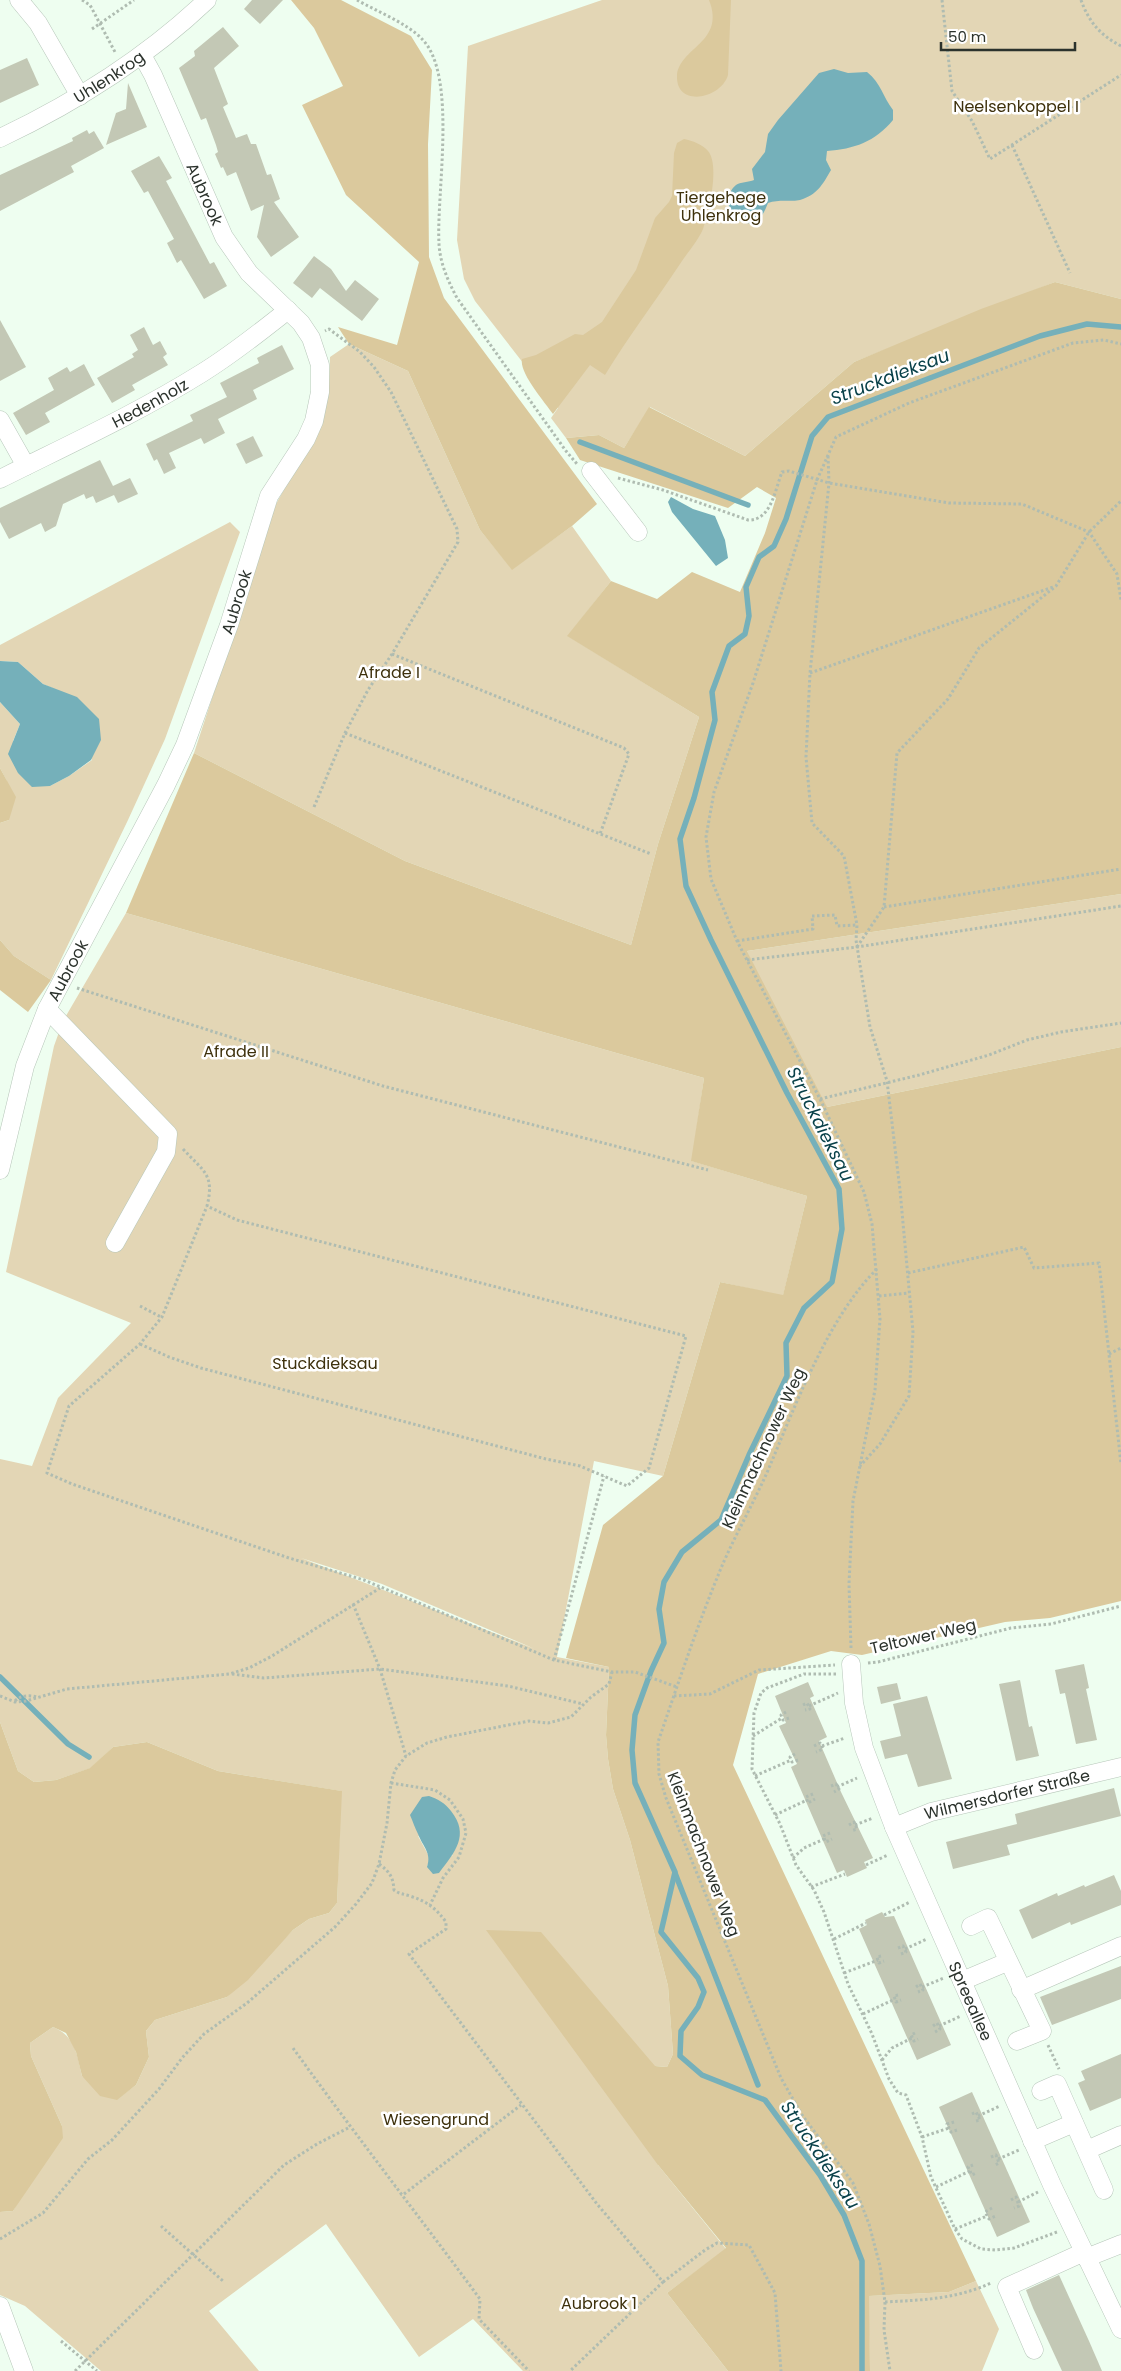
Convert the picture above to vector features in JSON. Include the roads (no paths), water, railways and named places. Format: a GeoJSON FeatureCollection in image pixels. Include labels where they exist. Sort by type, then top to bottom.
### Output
{"type":"FeatureCollection","features":[{"type":"Feature","properties":{"kind":"street"},"geometry":{"type":"LineString","coordinates":[[19,0],[38,23],[80,96]]}},
{"type":"Feature","properties":{"kind":"street","name":"Uhlenkrog"},"geometry":{"type":"LineString","coordinates":[[0,138],[80,96],[124,68],[185,21],[207,0]]}},
{"type":"Feature","properties":{"kind":"street","name":"Aubrook"},"geometry":{"type":"LineString","coordinates":[[0,1170],[25,1066],[48,1009],[60,983],[166,785],[185,745],[229,625],[269,496],[302,446],[314,421],[321,379],[320,365],[310,338],[301,323],[249,273],[224,238],[154,75],[142,55]]}},
{"type":"Feature","properties":{"kind":"street","name":"Hedenholz"},"geometry":{"type":"LineString","coordinates":[[0,479],[149,403],[202,373],[241,347],[288,310]]}},
{"type":"Feature","properties":{"kind":"street"},"geometry":{"type":"LineString","coordinates":[[0,420],[26,466]]}},
{"type":"Feature","properties":{"kind":"street"},"geometry":{"type":"LineString","coordinates":[[590,471],[638,532]]}},
{"type":"Feature","properties":{"kind":"street"},"geometry":{"type":"LineString","coordinates":[[48,1009],[168,1134],[166,1152],[115,1243]]}},
{"type":"Feature","properties":{"kind":"street","name":"Spreeallee"},"geometry":{"type":"LineString","coordinates":[[851,1664],[864,1748],[894,1827],[1033,2142],[1121,2328]]}},
{"type":"Feature","properties":{"kind":"street","name":"Wilmersdorfer Straße"},"geometry":{"type":"LineString","coordinates":[[894,1827],[931,1812],[1121,1767]]}},
{"type":"Feature","properties":{"kind":"street"},"geometry":{"type":"LineString","coordinates":[[971,1926],[988,1918],[1007,1962],[1042,2031],[1017,2041]]}},
{"type":"Feature","properties":{"kind":"street"},"geometry":{"type":"LineString","coordinates":[[1021,1990],[1121,1946]]}},
{"type":"Feature","properties":{"kind":"street"},"geometry":{"type":"LineString","coordinates":[[960,1977],[1007,1962]]}},
{"type":"Feature","properties":{"kind":"street"},"geometry":{"type":"LineString","coordinates":[[1049,2088],[1074,2123],[1104,2190]]}},
{"type":"Feature","properties":{"kind":"street"},"geometry":{"type":"LineString","coordinates":[[1033,2142],[1074,2123]]}},
{"type":"Feature","properties":{"kind":"street"},"geometry":{"type":"LineString","coordinates":[[1087,2150],[1121,2135]]}},
{"type":"Feature","properties":{"kind":"street"},"geometry":{"type":"LineString","coordinates":[[1034,2350],[1007,2287],[1085,2255],[1121,2244]]}},
{"type":"Feature","properties":{"kind":"street"},"geometry":{"type":"LineString","coordinates":[[0,2306],[24,2371]]}},
{"type":"Feature","properties":{"kind":"water"},"geometry":{"type":"Polygon","coordinates":[[[834,69],[848,73],[867,72],[872,76],[893,110],[893,120],[879,134],[863,143],[827,151],[826,160],[831,170],[822,184],[811,195],[800,200],[768,203],[761,216],[751,223],[744,223],[738,220],[729,207],[730,192],[738,184],[754,180],[752,169],[765,152],[768,134],[778,120],[819,73],[834,69]]]}},
{"type":"Feature","properties":{"kind":"water"},"geometry":{"type":"Polygon","coordinates":[[[671,497],[693,509],[715,516],[725,540],[728,558],[716,566],[672,512],[668,502],[671,497]]]}},
{"type":"Feature","properties":{"kind":"water"},"geometry":{"type":"Polygon","coordinates":[[[0,661],[18,662],[43,684],[77,697],[99,719],[101,740],[91,760],[69,776],[50,786],[32,787],[18,773],[8,754],[20,724],[0,702],[0,661]]]}},
{"type":"Feature","properties":{"kind":"water"},"geometry":{"type":"Polygon","coordinates":[[[429,1796],[449,1808],[457,1820],[460,1836],[450,1858],[439,1873],[433,1874],[427,1867],[428,1854],[410,1815],[422,1797],[429,1796]]]}},
{"type":"Feature","properties":{"kind":"waterway","name":"Struckdieksau"},"geometry":{"type":"LineString","coordinates":[[862,2371],[862,2261],[844,2215],[820,2175],[765,2100],[702,2075],[680,2056],[681,2031],[698,2007],[704,1992],[698,1978],[661,1932],[675,1872],[635,1783],[632,1750],[635,1715],[651,1671],[664,1643],[659,1609],[664,1582],[682,1552],[721,1520],[749,1455],[787,1376],[786,1343],[804,1308],[832,1282],[842,1229],[839,1189],[787,1093],[686,886],[680,839],[694,798],[715,720],[712,692],[729,646],[745,634],[749,616],[746,587],[759,557],[774,546],[786,519],[812,436],[828,417],[1040,336],[1087,324],[1121,327]]}},
{"type":"Feature","properties":{"kind":"waterway"},"geometry":{"type":"LineString","coordinates":[[580,442],[748,505]]}},
{"type":"Feature","properties":{"kind":"waterway"},"geometry":{"type":"LineString","coordinates":[[0,1677],[68,1744],[89,1757]]}},
{"type":"Feature","properties":{"kind":"waterway"},"geometry":{"type":"LineString","coordinates":[[675,1873],[758,2085]]}},
{"type":"Feature","properties":{"kind":"park label","name":"Neelsenkoppel I"},"geometry":{"type":"Point","coordinates":[1016,106]}},
{"type":"Feature","properties":{"kind":"park label","name":"Tiergehege Uhlenkrog"},"geometry":{"type":"Point","coordinates":[721,206]}},
{"type":"Feature","properties":{"kind":"park label","name":"Afrade I"},"geometry":{"type":"Point","coordinates":[389,672]}},
{"type":"Feature","properties":{"kind":"park label","name":"Afrade II"},"geometry":{"type":"Point","coordinates":[236,1051]}},
{"type":"Feature","properties":{"kind":"park label","name":"Stuckdieksau"},"geometry":{"type":"Point","coordinates":[325,1363]}},
{"type":"Feature","properties":{"kind":"park label","name":"Wiesengrund"},"geometry":{"type":"Point","coordinates":[436,2119]}},
{"type":"Feature","properties":{"kind":"park label","name":"Aubrook 1"},"geometry":{"type":"Point","coordinates":[599,2303]}}]}
